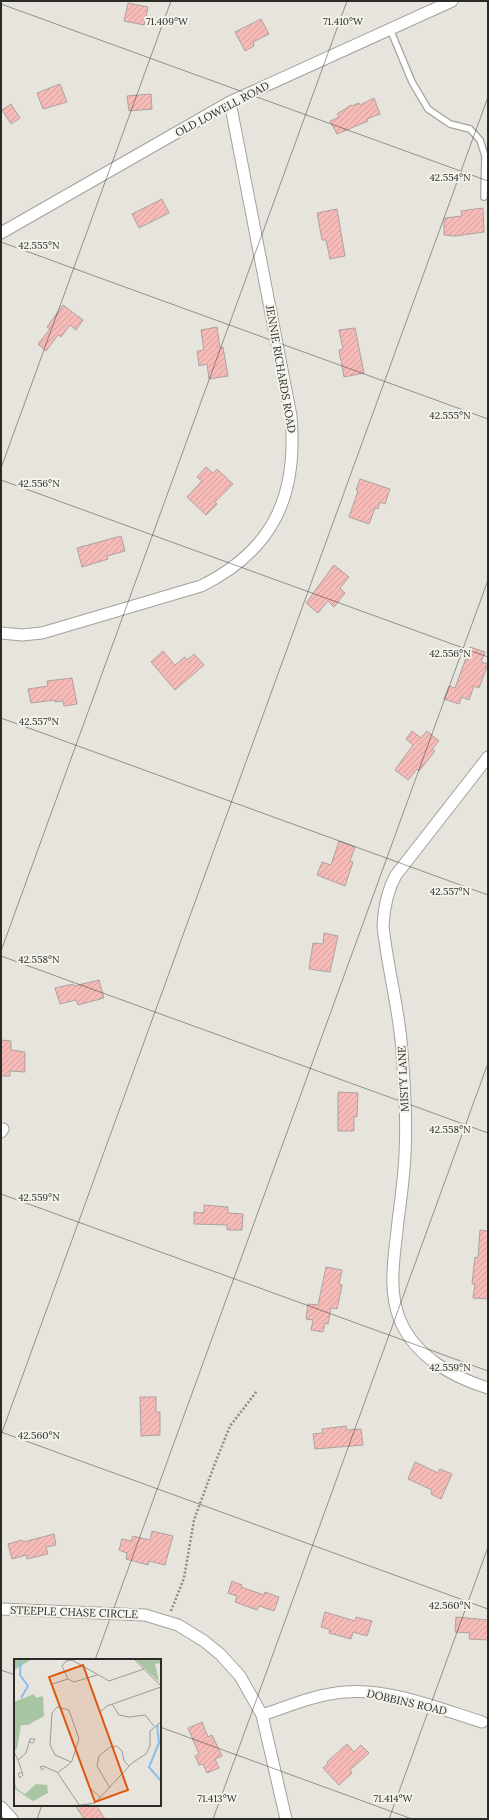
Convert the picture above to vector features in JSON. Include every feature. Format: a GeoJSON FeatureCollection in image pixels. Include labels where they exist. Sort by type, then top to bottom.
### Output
{"type":"FeatureCollection","features":[{"type":"Feature","properties":{"kind":"street","name":"OLD LOWELL ROAD"},"geometry":{"type":"LineString","coordinates":[[1,233],[230,102],[452,1]]}},
{"type":"Feature","properties":{"kind":"street","name":"JENNIE RICHARDS ROAD"},"geometry":{"type":"LineString","coordinates":[[1,633],[22,635],[42,633],[201,586],[219,577],[251,552],[264,536],[284,499],[290,479],[293,459],[291,416],[230,102]]}},
{"type":"Feature","properties":{"kind":"street","name":"MISTY LANE"},"geometry":{"type":"LineString","coordinates":[[488,757],[396,875],[387,897],[383,926],[401,1038],[405,1108],[404,1174],[393,1272],[396,1306],[405,1330],[425,1354],[440,1366],[457,1376],[488,1388]]}},
{"type":"Feature","properties":{"kind":"street","name":"STEEPLE CHASE CIRCLE"},"geometry":{"type":"LineString","coordinates":[[1,1609],[135,1613],[167,1621],[196,1635],[220,1654],[243,1681],[262,1714],[286,1819]]}},
{"type":"Feature","properties":{"kind":"street","name":"DOBBINS ROAD"},"geometry":{"type":"LineString","coordinates":[[262,1714],[324,1695],[362,1691],[384,1694],[482,1722]]}},
{"type":"Feature","properties":{"kind":"street"},"geometry":{"type":"LineString","coordinates":[[1,1807],[12,1819]]}},
{"type":"Feature","properties":{"kind":"lane"},"geometry":{"type":"LineString","coordinates":[[390,28],[412,82],[428,109],[450,124],[470,129],[480,140],[485,156],[484,197]]}},
{"type":"Feature","properties":{"kind":"path"},"geometry":{"type":"LineString","coordinates":[[167,1621],[184,1578],[194,1520],[214,1466],[230,1426],[257,1391]]}},
{"type":"Feature","properties":{"kind":"building"},"geometry":{"type":"Polygon","coordinates":[[[128,3],[148,7],[144,25],[124,21],[128,3]]]}},
{"type":"Feature","properties":{"kind":"building"},"geometry":{"type":"Polygon","coordinates":[[[261,19],[269,34],[253,42],[254,46],[245,51],[235,32],[261,19]]]}},
{"type":"Feature","properties":{"kind":"building"},"geometry":{"type":"Polygon","coordinates":[[[60,84],[67,102],[43,109],[37,93],[60,84]]]}},
{"type":"Feature","properties":{"kind":"building"},"geometry":{"type":"Polygon","coordinates":[[[151,94],[152,109],[129,111],[127,96],[151,94]]]}},
{"type":"Feature","properties":{"kind":"building"},"geometry":{"type":"Polygon","coordinates":[[[374,98],[380,114],[367,119],[368,121],[337,134],[330,121],[339,117],[337,114],[351,105],[352,106],[359,103],[360,105],[374,98]]]}},
{"type":"Feature","properties":{"kind":"building"},"geometry":{"type":"Polygon","coordinates":[[[11,104],[20,118],[11,124],[2,110],[11,104]]]}},
{"type":"Feature","properties":{"kind":"building"},"geometry":{"type":"Polygon","coordinates":[[[162,199],[169,213],[139,228],[132,214],[162,199]]]}},
{"type":"Feature","properties":{"kind":"building"},"geometry":{"type":"Polygon","coordinates":[[[483,208],[484,232],[455,236],[444,235],[445,218],[462,216],[461,211],[483,208]]]}},
{"type":"Feature","properties":{"kind":"building"},"geometry":{"type":"Polygon","coordinates":[[[337,209],[345,256],[330,259],[326,240],[322,240],[317,213],[337,209]]]}},
{"type":"Feature","properties":{"kind":"building"},"geometry":{"type":"Polygon","coordinates":[[[63,305],[83,320],[76,330],[70,325],[61,337],[58,335],[46,351],[38,344],[50,329],[47,327],[63,305]]]}},
{"type":"Feature","properties":{"kind":"building"},"geometry":{"type":"Polygon","coordinates":[[[217,327],[220,348],[223,347],[228,376],[209,379],[207,364],[199,366],[197,351],[204,350],[201,330],[217,327]]]}},
{"type":"Feature","properties":{"kind":"building"},"geometry":{"type":"Polygon","coordinates":[[[355,328],[364,373],[344,377],[339,350],[343,349],[339,330],[355,328]]]}},
{"type":"Feature","properties":{"kind":"building"},"geometry":{"type":"Polygon","coordinates":[[[206,467],[213,473],[217,469],[233,484],[215,502],[217,504],[206,515],[187,497],[202,481],[197,477],[206,467]]]}},
{"type":"Feature","properties":{"kind":"building"},"geometry":{"type":"Polygon","coordinates":[[[360,479],[390,489],[385,504],[380,502],[378,509],[375,508],[369,524],[349,517],[358,491],[356,490],[360,479]]]}},
{"type":"Feature","properties":{"kind":"building"},"geometry":{"type":"Polygon","coordinates":[[[121,536],[125,551],[107,556],[108,559],[82,567],[77,548],[121,536]]]}},
{"type":"Feature","properties":{"kind":"building"},"geometry":{"type":"Polygon","coordinates":[[[334,565],[349,577],[340,588],[345,593],[334,607],[328,601],[318,613],[306,603],[334,565]]]}},
{"type":"Feature","properties":{"kind":"building"},"geometry":{"type":"Polygon","coordinates":[[[470,647],[485,652],[481,662],[488,664],[479,688],[474,686],[469,700],[462,697],[459,704],[444,699],[449,686],[455,688],[470,647]]]}},
{"type":"Feature","properties":{"kind":"building"},"geometry":{"type":"Polygon","coordinates":[[[163,651],[175,665],[185,657],[187,660],[194,654],[204,665],[175,690],[151,662],[163,651]]]}},
{"type":"Feature","properties":{"kind":"building"},"geometry":{"type":"Polygon","coordinates":[[[72,678],[77,704],[64,706],[63,701],[55,702],[55,700],[31,703],[28,689],[48,686],[47,681],[72,678]]]}},
{"type":"Feature","properties":{"kind":"building"},"geometry":{"type":"Polygon","coordinates":[[[412,731],[421,738],[427,731],[439,741],[432,749],[435,751],[419,771],[417,769],[408,780],[395,770],[413,745],[406,739],[412,731]]]}},
{"type":"Feature","properties":{"kind":"building"},"geometry":{"type":"Polygon","coordinates":[[[339,841],[355,847],[350,861],[353,862],[345,886],[317,875],[322,862],[331,865],[339,841]]]}},
{"type":"Feature","properties":{"kind":"building"},"geometry":{"type":"Polygon","coordinates":[[[324,933],[338,936],[330,972],[309,969],[313,943],[323,944],[324,933]]]}},
{"type":"Feature","properties":{"kind":"building"},"geometry":{"type":"Polygon","coordinates":[[[99,980],[104,998],[78,1005],[76,1000],[60,1004],[55,988],[73,984],[74,986],[99,980]]]}},
{"type":"Feature","properties":{"kind":"building"},"geometry":{"type":"Polygon","coordinates":[[[1,1040],[11,1041],[11,1050],[25,1052],[25,1072],[10,1071],[10,1076],[1,1076],[1,1040]]]}},
{"type":"Feature","properties":{"kind":"building"},"geometry":{"type":"Polygon","coordinates":[[[338,1092],[358,1093],[357,1117],[354,1116],[354,1131],[338,1131],[338,1092]]]}},
{"type":"Feature","properties":{"kind":"building"},"geometry":{"type":"Polygon","coordinates":[[[204,1205],[228,1207],[228,1213],[243,1214],[242,1230],[227,1230],[227,1225],[194,1224],[194,1212],[204,1213],[204,1205]]]}},
{"type":"Feature","properties":{"kind":"building"},"geometry":{"type":"Polygon","coordinates":[[[480,1230],[488,1231],[488,1299],[473,1298],[475,1284],[472,1284],[475,1257],[478,1258],[480,1230]]]}},
{"type":"Feature","properties":{"kind":"building"},"geometry":{"type":"Polygon","coordinates":[[[326,1267],[342,1270],[339,1284],[342,1285],[337,1309],[331,1308],[328,1324],[325,1323],[323,1332],[311,1330],[313,1320],[306,1319],[308,1304],[318,1305],[326,1267]]]}},
{"type":"Feature","properties":{"kind":"building"},"geometry":{"type":"Polygon","coordinates":[[[140,1397],[156,1397],[156,1412],[160,1412],[160,1435],[141,1436],[140,1397]]]}},
{"type":"Feature","properties":{"kind":"building"},"geometry":{"type":"Polygon","coordinates":[[[346,1426],[347,1430],[361,1429],[363,1445],[315,1449],[313,1434],[323,1433],[322,1429],[346,1426]]]}},
{"type":"Feature","properties":{"kind":"building"},"geometry":{"type":"Polygon","coordinates":[[[415,1462],[438,1473],[440,1469],[452,1474],[441,1499],[431,1494],[432,1490],[408,1479],[415,1462]]]}},
{"type":"Feature","properties":{"kind":"building"},"geometry":{"type":"Polygon","coordinates":[[[152,1531],[173,1536],[165,1565],[149,1561],[148,1565],[126,1559],[127,1553],[119,1550],[122,1539],[131,1541],[133,1536],[150,1540],[152,1531]]]}},
{"type":"Feature","properties":{"kind":"building"},"geometry":{"type":"Polygon","coordinates":[[[54,1534],[56,1545],[46,1547],[48,1554],[27,1559],[26,1555],[12,1559],[8,1544],[22,1540],[23,1542],[54,1534]]]}},
{"type":"Feature","properties":{"kind":"building"},"geometry":{"type":"Polygon","coordinates":[[[232,1581],[242,1585],[241,1587],[264,1595],[265,1592],[279,1597],[274,1611],[259,1606],[257,1610],[235,1602],[237,1596],[228,1593],[232,1581]]]}},
{"type":"Feature","properties":{"kind":"building"},"geometry":{"type":"Polygon","coordinates":[[[325,1612],[355,1621],[356,1617],[372,1621],[367,1636],[353,1632],[351,1639],[329,1633],[330,1630],[321,1627],[325,1612]]]}},
{"type":"Feature","properties":{"kind":"building"},"geometry":{"type":"Polygon","coordinates":[[[456,1617],[488,1620],[488,1640],[469,1639],[470,1633],[455,1632],[456,1617]]]}},
{"type":"Feature","properties":{"kind":"building"},"geometry":{"type":"Polygon","coordinates":[[[202,1722],[208,1737],[212,1735],[222,1756],[215,1759],[219,1768],[207,1773],[203,1764],[199,1765],[195,1756],[199,1754],[188,1728],[202,1722]]]}},
{"type":"Feature","properties":{"kind":"building"},"geometry":{"type":"Polygon","coordinates":[[[347,1744],[354,1752],[361,1745],[369,1753],[350,1770],[352,1773],[339,1785],[323,1768],[328,1763],[327,1762],[347,1744]]]}},
{"type":"Feature","properties":{"kind":"building"},"geometry":{"type":"Polygon","coordinates":[[[76,1806],[97,1806],[105,1819],[84,1819],[76,1806]]]}}]}
